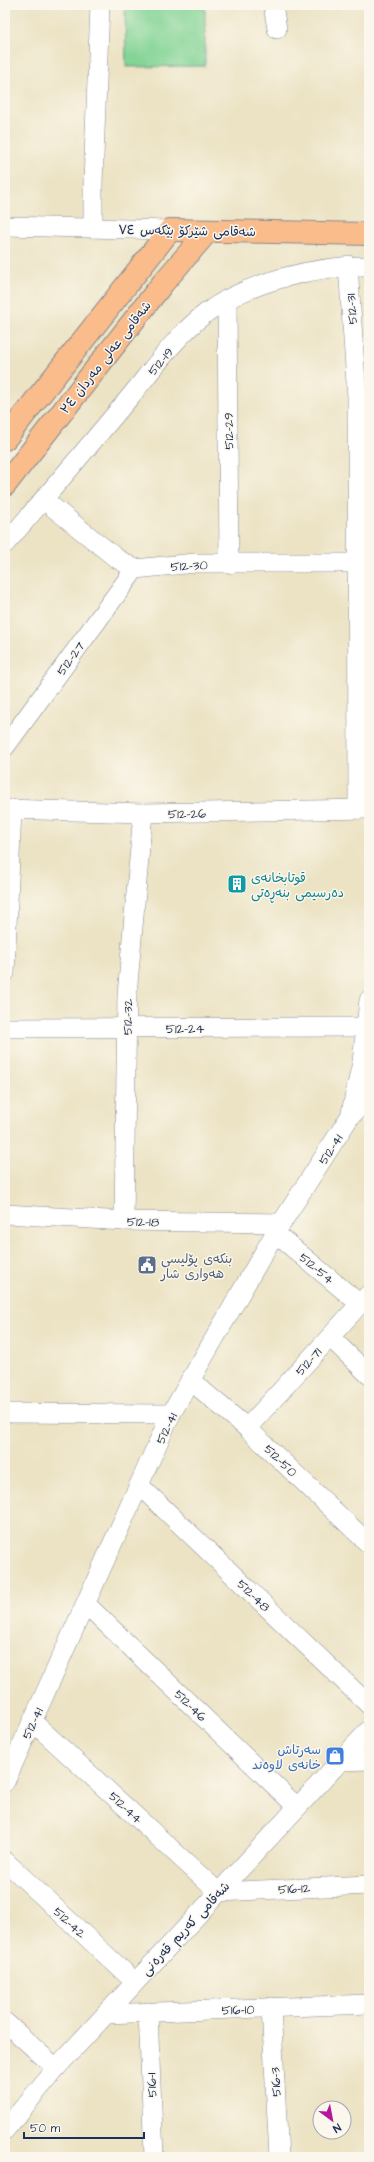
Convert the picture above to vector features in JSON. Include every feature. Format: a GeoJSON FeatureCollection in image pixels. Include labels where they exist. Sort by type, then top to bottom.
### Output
{"type":"FeatureCollection","features":[{"type":"Feature","properties":{"kind":"main road","name":"شەقامی شێرکۆ بێکەس ٧٤"},"geometry":{"type":"LineString","coordinates":[[170,230],[369,234]]}},
{"type":"Feature","properties":{"kind":"main road"},"geometry":{"type":"LineString","coordinates":[[5,438],[170,230]]}},
{"type":"Feature","properties":{"kind":"main road","name":"شەقامی عەلی مەردان ٣٤"},"geometry":{"type":"LineString","coordinates":[[5,485],[139,314],[208,231]]}},
{"type":"Feature","properties":{"kind":"street"},"geometry":{"type":"LineString","coordinates":[[93,228],[93,182],[100,5]]}},
{"type":"Feature","properties":{"kind":"street"},"geometry":{"type":"LineString","coordinates":[[272,5],[277,29]]}},
{"type":"Feature","properties":{"kind":"street","name":"شەقامی شێرکۆ بێکەس ٧٤"},"geometry":{"type":"LineString","coordinates":[[5,226],[170,230]]}},
{"type":"Feature","properties":{"kind":"street","name":"512-19"},"geometry":{"type":"LineString","coordinates":[[5,544],[44,500],[179,338],[206,313],[226,299],[289,274],[348,265],[369,266]]}},
{"type":"Feature","properties":{"kind":"street","name":"512-31"},"geometry":{"type":"LineString","coordinates":[[348,265],[363,397],[363,508],[357,563],[364,809]]}},
{"type":"Feature","properties":{"kind":"street","name":"512-29"},"geometry":{"type":"LineString","coordinates":[[226,299],[229,564]]}},
{"type":"Feature","properties":{"kind":"street"},"geometry":{"type":"LineString","coordinates":[[44,500],[116,558],[136,568]]}},
{"type":"Feature","properties":{"kind":"street","name":"512-30"},"geometry":{"type":"LineString","coordinates":[[136,568],[195,563],[357,563]]}},
{"type":"Feature","properties":{"kind":"street","name":"512-27"},"geometry":{"type":"LineString","coordinates":[[5,747],[136,568]]}},
{"type":"Feature","properties":{"kind":"street"},"geometry":{"type":"LineString","coordinates":[[5,973],[8,809]]}},
{"type":"Feature","properties":{"kind":"street","name":"512-26"},"geometry":{"type":"LineString","coordinates":[[8,809],[143,813],[364,809]]}},
{"type":"Feature","properties":{"kind":"street","name":"512-32"},"geometry":{"type":"LineString","coordinates":[[124,1221],[127,995],[143,813]]}},
{"type":"Feature","properties":{"kind":"street"},"geometry":{"type":"LineString","coordinates":[[350,1118],[362,1062],[369,1000]]}},
{"type":"Feature","properties":{"kind":"street","name":"512-24"},"geometry":{"type":"LineString","coordinates":[[5,1028],[365,1027]]}},
{"type":"Feature","properties":{"kind":"street","name":"512-41"},"geometry":{"type":"LineString","coordinates":[[5,1782],[171,1414],[278,1228],[350,1118],[369,1097]]}},
{"type":"Feature","properties":{"kind":"street","name":"512-18"},"geometry":{"type":"LineString","coordinates":[[5,1214],[278,1228]]}},
{"type":"Feature","properties":{"kind":"street","name":"512-54"},"geometry":{"type":"LineString","coordinates":[[278,1228],[364,1299]]}},
{"type":"Feature","properties":{"kind":"street","name":"512-71"},"geometry":{"type":"LineString","coordinates":[[247,1428],[364,1299]]}},
{"type":"Feature","properties":{"kind":"street"},"geometry":{"type":"LineString","coordinates":[[330,1337],[369,1375]]}},
{"type":"Feature","properties":{"kind":"street","name":"512-50"},"geometry":{"type":"LineString","coordinates":[[190,1380],[247,1428],[369,1544]]}},
{"type":"Feature","properties":{"kind":"street"},"geometry":{"type":"LineString","coordinates":[[5,1412],[171,1414]]}},
{"type":"Feature","properties":{"kind":"street","name":"512-48"},"geometry":{"type":"LineString","coordinates":[[138,1485],[369,1705]]}},
{"type":"Feature","properties":{"kind":"street","name":"512-46"},"geometry":{"type":"LineString","coordinates":[[86,1604],[297,1807]]}},
{"type":"Feature","properties":{"kind":"street","name":"512-44"},"geometry":{"type":"LineString","coordinates":[[33,1722],[218,1892]]}},
{"type":"Feature","properties":{"kind":"street","name":"شەقامی کەریم قەرەنی"},"geometry":{"type":"LineString","coordinates":[[5,2130],[56,2068],[369,1730]]}},
{"type":"Feature","properties":{"kind":"street"},"geometry":{"type":"LineString","coordinates":[[340,1761],[369,1760]]}},
{"type":"Feature","properties":{"kind":"street","name":"512-42"},"geometry":{"type":"LineString","coordinates":[[5,1861],[136,1982]]}},
{"type":"Feature","properties":{"kind":"street","name":"516-12"},"geometry":{"type":"LineString","coordinates":[[218,1892],[369,1885]]}},
{"type":"Feature","properties":{"kind":"street","name":"516-10"},"geometry":{"type":"LineString","coordinates":[[106,2014],[369,2004]]}},
{"type":"Feature","properties":{"kind":"street","name":"516-3"},"geometry":{"type":"LineString","coordinates":[[271,2008],[279,2157]]}},
{"type":"Feature","properties":{"kind":"street","name":"516-1"},"geometry":{"type":"LineString","coordinates":[[148,2012],[154,2157]]}},
{"type":"Feature","properties":{"kind":"street"},"geometry":{"type":"LineString","coordinates":[[5,2022],[56,2068]]}},
{"type":"Feature","properties":{"kind":"green space"},"geometry":{"type":"Polygon","coordinates":[[[125,5],[205,5],[205,66],[126,67],[125,5]]]}},
{"type":"Feature","properties":{"kind":"place","name":"قوتابخانەی دەرسیمی بنەڕەتی"},"geometry":{"type":"Point","coordinates":[237,884]}},
{"type":"Feature","properties":{"kind":"place","name":"بنکەی پۆلیسی هەواری شار"},"geometry":{"type":"Point","coordinates":[147,1265]}},
{"type":"Feature","properties":{"kind":"place","name":"سەرتاش خانەی لاوەند"},"geometry":{"type":"Point","coordinates":[335,1756]}}]}
